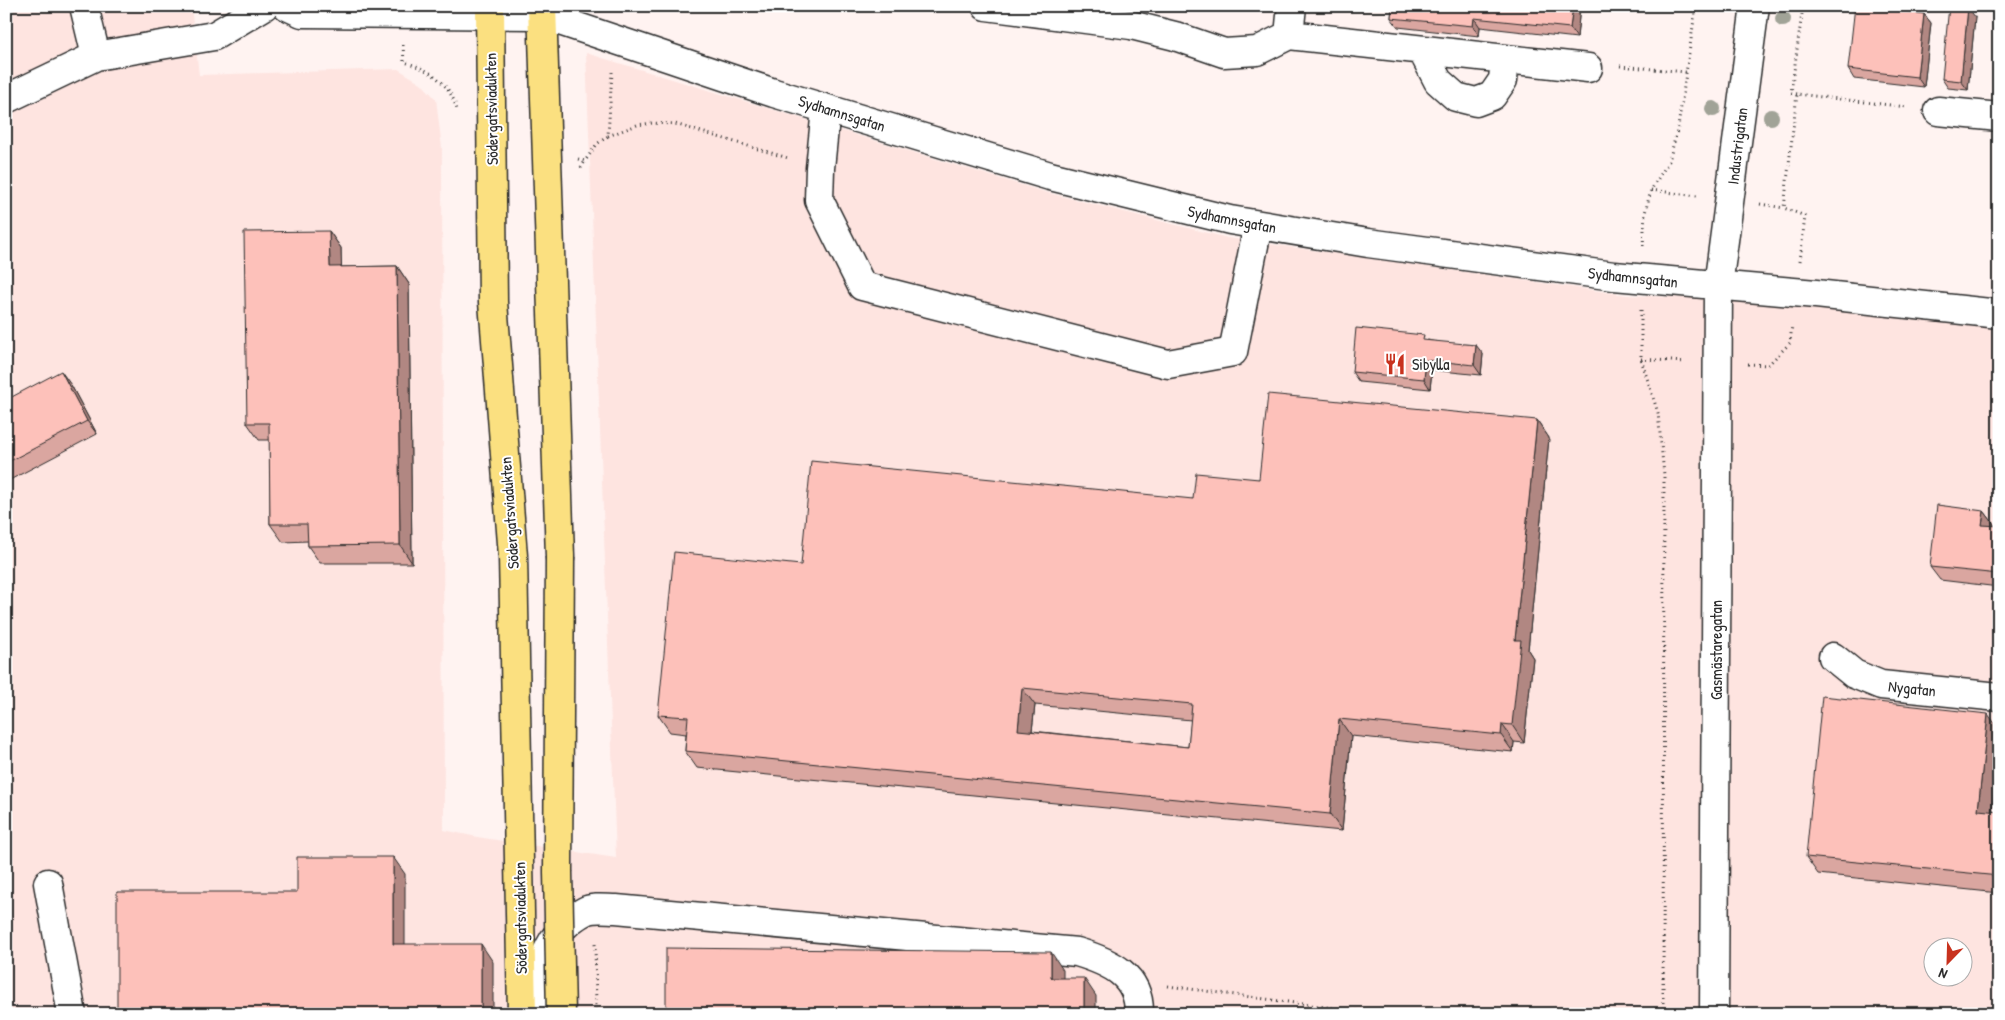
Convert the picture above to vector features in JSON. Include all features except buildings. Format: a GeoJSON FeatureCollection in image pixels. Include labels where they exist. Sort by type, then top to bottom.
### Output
{"type":"FeatureCollection","features":[{"type":"Feature","properties":{"kind":"main road","name":"Södergatsviadukten"},"geometry":{"type":"LineString","coordinates":[[490,10],[493,302],[513,556],[531,1008]]}},
{"type":"Feature","properties":{"kind":"main road"},"geometry":{"type":"LineString","coordinates":[[542,10],[560,556],[558,872],[561,1014]]}},
{"type":"Feature","properties":{"kind":"street"},"geometry":{"type":"LineString","coordinates":[[84,6],[96,56]]}},
{"type":"Feature","properties":{"kind":"street"},"geometry":{"type":"LineString","coordinates":[[6,99],[96,56],[214,36],[264,6]]}},
{"type":"Feature","properties":{"kind":"street","name":"Sydhamnsgatan"},"geometry":{"type":"LineString","coordinates":[[287,6],[302,12],[403,13],[542,10],[826,109],[1050,176],[1230,220],[1368,243],[1641,279],[1796,292],[1999,314]]}},
{"type":"Feature","properties":{"kind":"street"},"geometry":{"type":"LineString","coordinates":[[986,6],[1131,25],[1175,36],[1224,52],[1257,51],[1289,35],[1588,68]]}},
{"type":"Feature","properties":{"kind":"street"},"geometry":{"type":"LineString","coordinates":[[1289,35],[1292,6]]}},
{"type":"Feature","properties":{"kind":"street","name":"Industrigatan"},"geometry":{"type":"LineString","coordinates":[[1718,286],[1731,200],[1754,6]]}},
{"type":"Feature","properties":{"kind":"street"},"geometry":{"type":"LineString","coordinates":[[1422,50],[1438,81],[1456,97],[1476,102],[1492,96],[1504,80],[1505,58]]}},
{"type":"Feature","properties":{"kind":"street"},"geometry":{"type":"LineString","coordinates":[[826,109],[819,200],[862,286],[1168,364],[1233,352],[1258,225]]}},
{"type":"Feature","properties":{"kind":"street"},"geometry":{"type":"LineString","coordinates":[[1938,111],[1999,117]]}},
{"type":"Feature","properties":{"kind":"street","name":"Gasmästaregatan"},"geometry":{"type":"LineString","coordinates":[[1714,1014],[1718,286]]}},
{"type":"Feature","properties":{"kind":"street","name":"Nygatan"},"geometry":{"type":"LineString","coordinates":[[1833,657],[1854,674],[1881,685],[1999,697]]}},
{"type":"Feature","properties":{"kind":"street"},"geometry":{"type":"LineString","coordinates":[[48,883],[72,1014]]}},
{"type":"Feature","properties":{"kind":"street"},"geometry":{"type":"LineString","coordinates":[[531,1008],[541,963],[558,932],[586,910],[616,909],[1077,952],[1107,963],[1122,972],[1130,981],[1139,999],[1139,1014]]}},
{"type":"Feature","properties":{"kind":"path"},"geometry":{"type":"LineString","coordinates":[[650,6],[668,11],[669,6]]}},
{"type":"Feature","properties":{"kind":"path"},"geometry":{"type":"LineString","coordinates":[[1663,1014],[1664,474],[1658,413],[1641,359],[1641,279],[1645,213],[1651,190],[1669,161],[1678,127],[1696,6]]}},
{"type":"Feature","properties":{"kind":"path"},"geometry":{"type":"LineString","coordinates":[[1803,6],[1791,93],[1938,111]]}},
{"type":"Feature","properties":{"kind":"path"},"geometry":{"type":"LineString","coordinates":[[403,13],[404,62],[428,70],[439,79],[451,93],[459,117]]}},
{"type":"Feature","properties":{"kind":"path"},"geometry":{"type":"LineString","coordinates":[[1588,68],[1614,65],[1686,72]]}},
{"type":"Feature","properties":{"kind":"path"},"geometry":{"type":"LineString","coordinates":[[1641,359],[1768,365],[1790,343],[1805,216],[1784,208],[1797,94]]}},
{"type":"Feature","properties":{"kind":"path"},"geometry":{"type":"LineString","coordinates":[[608,136],[637,125],[652,123],[676,124],[820,168]]}},
{"type":"Feature","properties":{"kind":"path"},"geometry":{"type":"LineString","coordinates":[[595,933],[596,1011]]}},
{"type":"Feature","properties":{"kind":"path"},"geometry":{"type":"LineString","coordinates":[[1130,981],[1378,1014]]}},
{"type":"Feature","properties":{"kind":"shaded area"},"geometry":{"type":"Polygon","coordinates":[[[6,6],[191,6],[199,75],[398,69],[421,83],[436,99],[442,148],[444,830],[477,837],[616,858],[586,53],[1045,192],[1228,238],[1627,295],[1779,302],[1999,327],[1999,1014],[6,1014],[6,6]]]}},
{"type":"Feature","properties":{"kind":"place","name":"Sibylla"},"geometry":{"type":"Point","coordinates":[1395,364]}}]}
